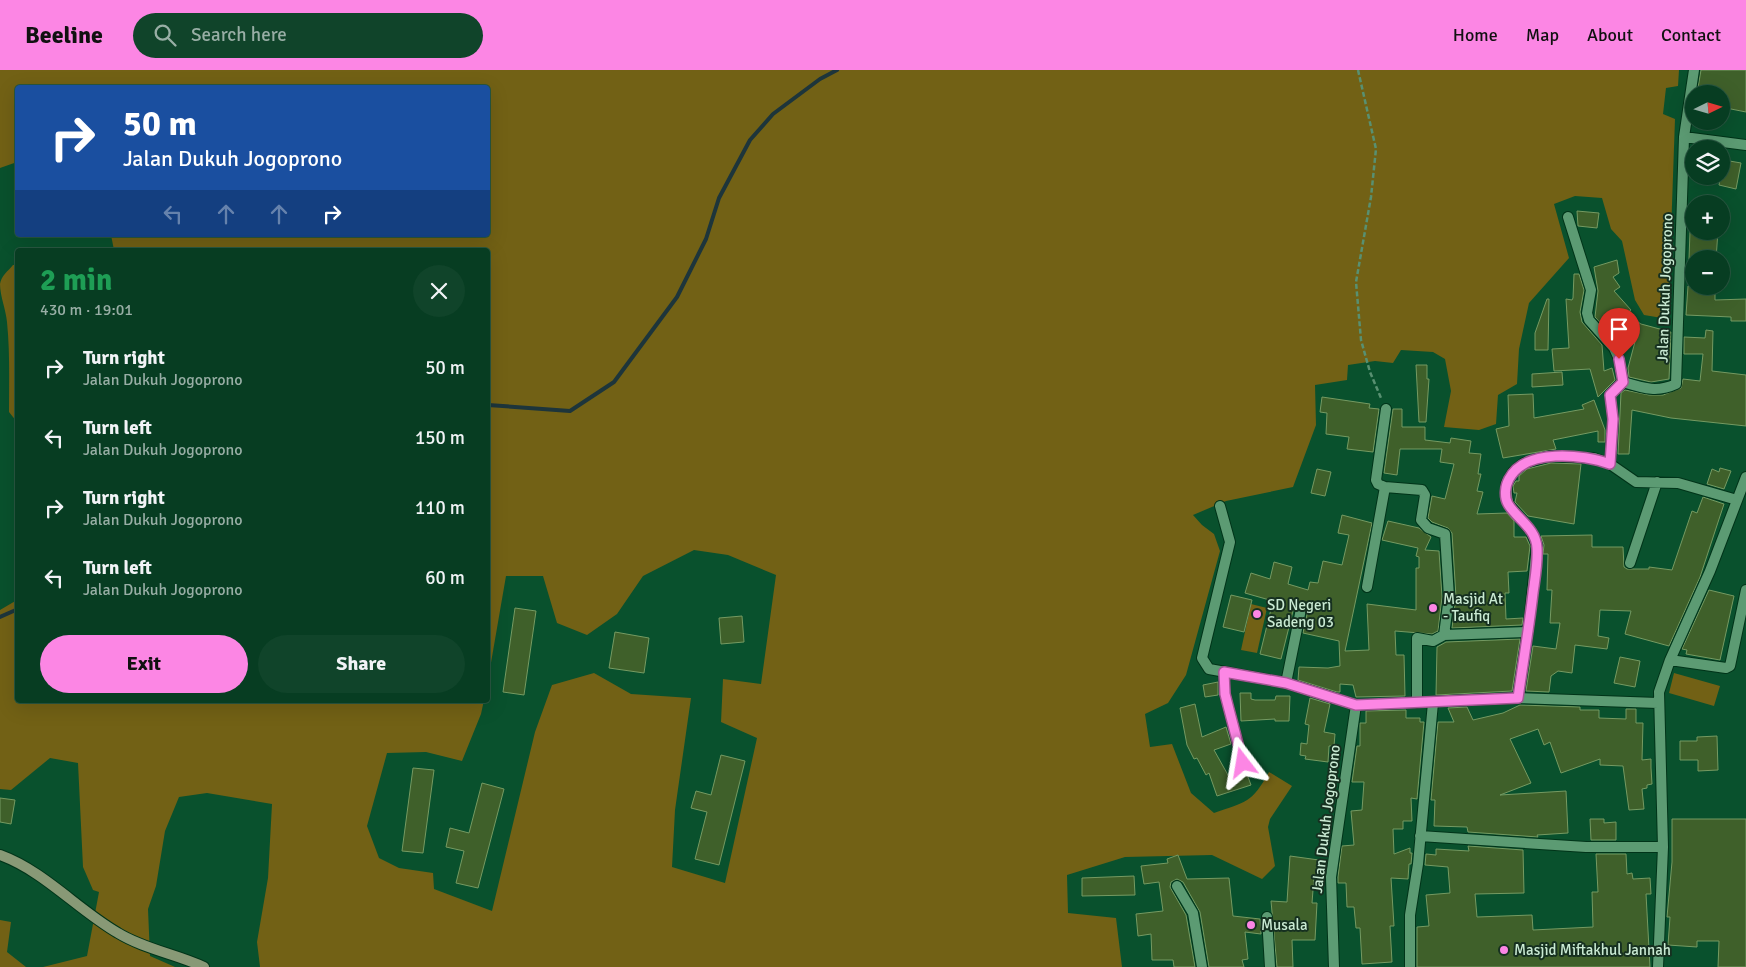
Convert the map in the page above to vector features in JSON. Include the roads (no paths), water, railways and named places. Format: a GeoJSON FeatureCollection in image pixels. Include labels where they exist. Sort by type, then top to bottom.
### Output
{"type":"FeatureCollection","features":[{"type":"Feature","properties":{"kind":"main road"},"geometry":{"type":"LineString","coordinates":[[0,855],[33,872],[87,914],[120,935],[204,967]]}},
{"type":"Feature","properties":{"kind":"street"},"geometry":{"type":"LineString","coordinates":[[1694,70],[1684,137],[1746,144]]}},
{"type":"Feature","properties":{"kind":"street","name":"Jalan Dukuh Jogoprono"},"geometry":{"type":"LineString","coordinates":[[1623,382],[1650,390],[1665,389],[1676,384],[1684,137]]}},
{"type":"Feature","properties":{"kind":"street"},"geometry":{"type":"LineString","coordinates":[[1568,217],[1591,290],[1589,320],[1614,348],[1619,359],[1623,382],[1610,395],[1613,419],[1610,464]]}},
{"type":"Feature","properties":{"kind":"street"},"geometry":{"type":"LineString","coordinates":[[1386,409],[1376,480],[1378,484],[1385,487],[1422,490],[1425,495],[1421,520],[1428,528],[1445,534],[1449,597],[1444,635]]}},
{"type":"Feature","properties":{"kind":"street"},"geometry":{"type":"LineString","coordinates":[[1518,698],[1528,632],[1537,545],[1531,531],[1508,504],[1506,484],[1513,472],[1524,464],[1550,456],[1594,458],[1610,464],[1636,482],[1678,483],[1737,500]]}},
{"type":"Feature","properties":{"kind":"street"},"geometry":{"type":"LineString","coordinates":[[1658,967],[1663,846],[1658,703],[1662,679],[1710,571],[1746,477]]}},
{"type":"Feature","properties":{"kind":"street"},"geometry":{"type":"LineString","coordinates":[[1630,563],[1656,482]]}},
{"type":"Feature","properties":{"kind":"street"},"geometry":{"type":"LineString","coordinates":[[1367,587],[1385,487]]}},
{"type":"Feature","properties":{"kind":"street"},"geometry":{"type":"LineString","coordinates":[[1220,506],[1230,542],[1202,658],[1209,669],[1286,683],[1356,705],[1518,698],[1658,703]]}},
{"type":"Feature","properties":{"kind":"street"},"geometry":{"type":"LineString","coordinates":[[1670,660],[1726,668],[1730,666],[1746,590]]}},
{"type":"Feature","properties":{"kind":"street"},"geometry":{"type":"LineString","coordinates":[[1286,683],[1301,609]]}},
{"type":"Feature","properties":{"kind":"street"},"geometry":{"type":"LineString","coordinates":[[1417,702],[1417,638],[1433,641],[1444,635],[1528,632]]}},
{"type":"Feature","properties":{"kind":"street"},"geometry":{"type":"LineString","coordinates":[[1224,672],[1225,694],[1243,763]]}},
{"type":"Feature","properties":{"kind":"street"},"geometry":{"type":"LineString","coordinates":[[1410,967],[1410,915],[1433,703]]}},
{"type":"Feature","properties":{"kind":"street","name":"Jalan Dukuh Jogoprono"},"geometry":{"type":"LineString","coordinates":[[1334,967],[1331,877],[1356,705]]}},
{"type":"Feature","properties":{"kind":"street"},"geometry":{"type":"LineString","coordinates":[[1420,836],[1586,847],[1663,846]]}},
{"type":"Feature","properties":{"kind":"street"},"geometry":{"type":"LineString","coordinates":[[1177,886],[1193,913],[1202,967]]}},
{"type":"Feature","properties":{"kind":"street"},"geometry":{"type":"LineString","coordinates":[[1267,917],[1270,967]]}},
{"type":"Feature","properties":{"kind":"waterway"},"geometry":{"type":"LineString","coordinates":[[490,405],[570,411],[614,382],[677,297],[706,239],[719,198],[750,140],[773,114],[820,79],[837,70]]}},
{"type":"Feature","properties":{"kind":"waterway"},"geometry":{"type":"LineString","coordinates":[[0,617],[15,610]]}},
{"type":"Feature","properties":{"kind":"place","name":"Masjid At - Taufiq"},"geometry":{"type":"Point","coordinates":[1433,608]}},
{"type":"Feature","properties":{"kind":"place","name":"SD Negeri Sadeng 03"},"geometry":{"type":"Point","coordinates":[1257,614]}},
{"type":"Feature","properties":{"kind":"place","name":"Musala"},"geometry":{"type":"Point","coordinates":[1251,925]}},
{"type":"Feature","properties":{"kind":"place","name":"Masjid Miftakhul Jannah"},"geometry":{"type":"Point","coordinates":[1504,950]}}]}
